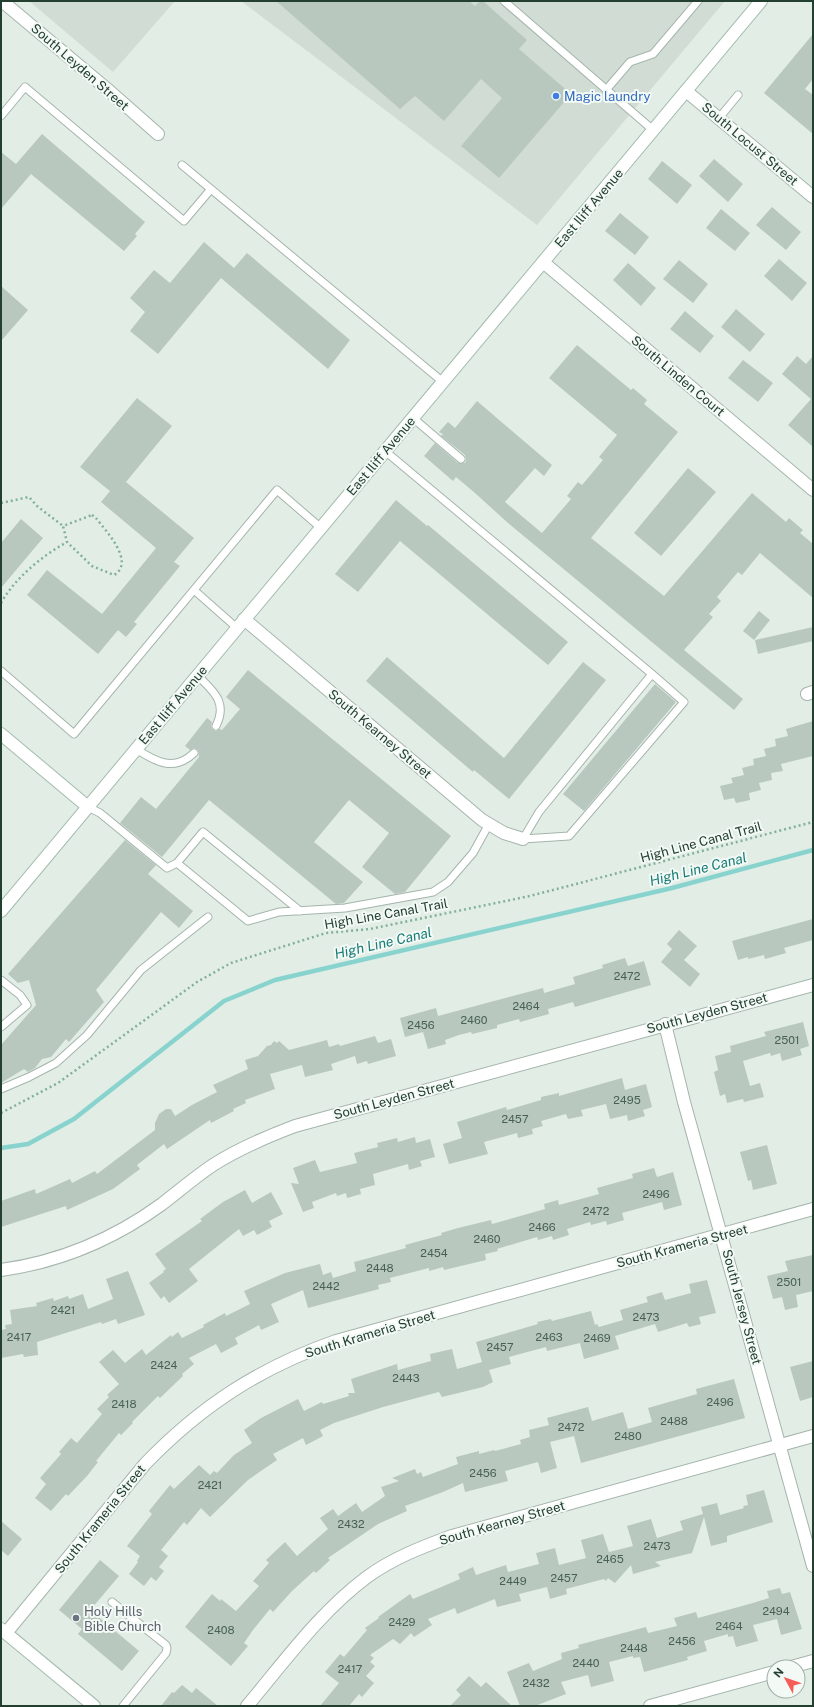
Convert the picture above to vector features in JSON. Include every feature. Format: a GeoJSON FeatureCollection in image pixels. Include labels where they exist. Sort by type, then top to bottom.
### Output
{"type":"FeatureCollection","features":[{"type":"Feature","properties":{"kind":"street","name":"South Leyden Street"},"geometry":{"type":"LineString","coordinates":[[2,1],[158,134]]}},
{"type":"Feature","properties":{"kind":"street","name":"East Iliff Avenue"},"geometry":{"type":"LineString","coordinates":[[1,911],[761,1]]}},
{"type":"Feature","properties":{"kind":"street","name":"South Locust Street"},"geometry":{"type":"LineString","coordinates":[[686,91],[813,197]]}},
{"type":"Feature","properties":{"kind":"street","name":"South Linden Court"},"geometry":{"type":"LineString","coordinates":[[543,262],[813,490]]}},
{"type":"Feature","properties":{"kind":"street","name":"South Kearney Street"},"geometry":{"type":"LineString","coordinates":[[241,624],[476,815],[504,833],[523,839]]}},
{"type":"Feature","properties":{"kind":"street"},"geometry":{"type":"LineString","coordinates":[[1,734],[88,807]]}},
{"type":"Feature","properties":{"kind":"street","name":"South Leyden Street"},"geometry":{"type":"LineString","coordinates":[[1,1270],[42,1262],[103,1240],[157,1208],[213,1165],[241,1149],[295,1126],[665,1024],[813,985]]}},
{"type":"Feature","properties":{"kind":"street","name":"South Jersey Street"},"geometry":{"type":"LineString","coordinates":[[665,1024],[684,1102],[813,1566]]}},
{"type":"Feature","properties":{"kind":"street","name":"South Krameria Street"},"geometry":{"type":"LineString","coordinates":[[4,1631],[145,1464],[166,1442],[208,1407],[254,1377],[289,1360],[336,1341],[722,1236],[813,1209]]}},
{"type":"Feature","properties":{"kind":"street","name":"South Kearney Street"},"geometry":{"type":"LineString","coordinates":[[247,1706],[325,1613],[368,1576],[390,1562],[418,1548],[452,1536],[813,1436]]}},
{"type":"Feature","properties":{"kind":"street"},"geometry":{"type":"LineString","coordinates":[[4,1631],[94,1706]]}},
{"type":"Feature","properties":{"kind":"street"},"geometry":{"type":"LineString","coordinates":[[650,1706],[766,1674]]}},
{"type":"Feature","properties":{"kind":"lane"},"geometry":{"type":"LineString","coordinates":[[504,1],[653,130]]}},
{"type":"Feature","properties":{"kind":"lane"},"geometry":{"type":"LineString","coordinates":[[606,90],[630,62],[653,54],[698,1]]}},
{"type":"Feature","properties":{"kind":"lane"},"geometry":{"type":"LineString","coordinates":[[1,116],[25,87],[184,221],[211,189]]}},
{"type":"Feature","properties":{"kind":"lane"},"geometry":{"type":"LineString","coordinates":[[719,118],[738,94]]}},
{"type":"Feature","properties":{"kind":"lane"},"geometry":{"type":"LineString","coordinates":[[182,165],[443,382]]}},
{"type":"Feature","properties":{"kind":"lane"},"geometry":{"type":"LineString","coordinates":[[413,418],[461,459]]}},
{"type":"Feature","properties":{"kind":"lane"},"geometry":{"type":"LineString","coordinates":[[385,451],[684,702],[569,836],[523,839]]}},
{"type":"Feature","properties":{"kind":"lane"},"geometry":{"type":"LineString","coordinates":[[1,672],[74,734],[277,490],[321,528]]}},
{"type":"Feature","properties":{"kind":"lane"},"geometry":{"type":"LineString","coordinates":[[194,590],[241,624]]}},
{"type":"Feature","properties":{"kind":"lane"},"geometry":{"type":"LineString","coordinates":[[523,839],[539,812],[652,674]]}},
{"type":"Feature","properties":{"kind":"lane"},"geometry":{"type":"LineString","coordinates":[[198,676],[215,694],[220,705],[221,717],[216,726]]}},
{"type":"Feature","properties":{"kind":"lane"},"geometry":{"type":"LineString","coordinates":[[136,749],[151,759],[165,764],[178,763],[194,753]]}},
{"type":"Feature","properties":{"kind":"lane"},"geometry":{"type":"LineString","coordinates":[[88,807],[100,813],[167,868],[177,863],[203,832],[300,912]]}},
{"type":"Feature","properties":{"kind":"lane"},"geometry":{"type":"LineString","coordinates":[[177,863],[248,921],[279,912],[300,912],[345,908],[433,892],[448,882],[473,853],[489,824]]}},
{"type":"Feature","properties":{"kind":"lane"},"geometry":{"type":"LineString","coordinates":[[1,1089],[56,1063],[87,1034],[141,970],[208,917]]}},
{"type":"Feature","properties":{"kind":"lane"},"geometry":{"type":"LineString","coordinates":[[1,980],[20,995],[27,1005],[1,1027]]}},
{"type":"Feature","properties":{"kind":"lane"},"geometry":{"type":"LineString","coordinates":[[112,1602],[166,1645],[167,1648],[166,1652],[123,1706]]}},
{"type":"Feature","properties":{"kind":"path"},"geometry":{"type":"LineString","coordinates":[[1,503],[29,497],[37,506],[63,526],[67,542],[92,566],[111,574],[118,572],[122,557],[120,550],[96,518],[92,515],[63,526]]}},
{"type":"Feature","properties":{"kind":"path"},"geometry":{"type":"LineString","coordinates":[[1,603],[28,570],[55,548],[67,542]]}},
{"type":"Feature","properties":{"kind":"path","name":"High Line Canal Trail"},"geometry":{"type":"LineString","coordinates":[[1,1113],[58,1083],[197,982],[231,963],[326,934],[370,929],[530,896],[813,822]]}},
{"type":"Feature","properties":{"kind":"shaded area"},"geometry":{"type":"Polygon","coordinates":[[[29,1],[175,1],[113,72],[29,1]]]}},
{"type":"Feature","properties":{"kind":"shaded area"},"geometry":{"type":"Polygon","coordinates":[[[241,1],[725,1],[537,225],[241,1]]]}},
{"type":"Feature","properties":{"kind":"building"},"geometry":{"type":"Polygon","coordinates":[[[276,1],[469,1],[475,6],[480,1],[483,1],[527,40],[519,49],[571,94],[499,178],[461,146],[502,98],[481,79],[444,121],[415,96],[400,109],[276,1]]]}},
{"type":"Feature","properties":{"kind":"building"},"geometry":{"type":"Polygon","coordinates":[[[813,34],[813,79],[805,89],[813,95],[813,134],[764,93],[813,34]]]}},
{"type":"Feature","properties":{"kind":"building"},"geometry":{"type":"Polygon","coordinates":[[[42,134],[145,222],[135,234],[137,236],[124,251],[31,174],[1,209],[1,152],[16,164],[42,134]]]}},
{"type":"Feature","properties":{"kind":"building"},"geometry":{"type":"Polygon","coordinates":[[[714,159],[743,184],[728,202],[699,176],[714,159]]]}},
{"type":"Feature","properties":{"kind":"building"},"geometry":{"type":"Polygon","coordinates":[[[662,161],[692,185],[677,204],[648,179],[662,161]]]}},
{"type":"Feature","properties":{"kind":"building"},"geometry":{"type":"Polygon","coordinates":[[[772,207],[801,232],[786,250],[756,225],[772,207]]]}},
{"type":"Feature","properties":{"kind":"building"},"geometry":{"type":"Polygon","coordinates":[[[721,209],[750,233],[735,251],[706,228],[721,209]]]}},
{"type":"Feature","properties":{"kind":"building"},"geometry":{"type":"Polygon","coordinates":[[[620,213],[649,237],[635,255],[605,231],[620,213]]]}},
{"type":"Feature","properties":{"kind":"building"},"geometry":{"type":"Polygon","coordinates":[[[204,242],[234,268],[247,253],[350,340],[328,369],[221,278],[158,354],[130,331],[145,312],[130,298],[154,270],[170,283],[204,242]]]}},
{"type":"Feature","properties":{"kind":"building"},"geometry":{"type":"Polygon","coordinates":[[[779,259],[807,283],[792,301],[764,276],[779,259]]]}},
{"type":"Feature","properties":{"kind":"building"},"geometry":{"type":"Polygon","coordinates":[[[679,260],[708,284],[693,303],[663,279],[679,260]]]}},
{"type":"Feature","properties":{"kind":"building"},"geometry":{"type":"Polygon","coordinates":[[[628,263],[656,288],[641,306],[613,280],[628,263]]]}},
{"type":"Feature","properties":{"kind":"building"},"geometry":{"type":"Polygon","coordinates":[[[1,286],[28,310],[1,341],[1,286]]]}},
{"type":"Feature","properties":{"kind":"building"},"geometry":{"type":"Polygon","coordinates":[[[736,309],[765,334],[750,352],[721,327],[736,309]]]}},
{"type":"Feature","properties":{"kind":"building"},"geometry":{"type":"Polygon","coordinates":[[[685,311],[714,336],[700,353],[670,329],[685,311]]]}},
{"type":"Feature","properties":{"kind":"building"},"geometry":{"type":"Polygon","coordinates":[[[577,345],[631,390],[633,388],[647,400],[644,404],[678,432],[591,538],[664,596],[752,493],[786,522],[789,518],[803,530],[800,533],[813,544],[813,598],[760,553],[742,575],[738,572],[717,597],[721,601],[709,614],[713,617],[684,650],[743,699],[734,710],[508,523],[456,477],[453,481],[424,456],[435,443],[458,463],[465,463],[465,455],[441,436],[443,434],[439,432],[448,422],[455,428],[477,401],[552,465],[544,476],[535,468],[505,502],[542,533],[571,499],[567,496],[578,482],[582,485],[603,460],[599,457],[617,435],[549,378],[577,345]]]}},
{"type":"Feature","properties":{"kind":"building"},"geometry":{"type":"Polygon","coordinates":[[[797,356],[806,364],[813,356],[813,447],[788,425],[811,399],[782,374],[797,356]]]}},
{"type":"Feature","properties":{"kind":"building"},"geometry":{"type":"Polygon","coordinates":[[[743,360],[773,383],[758,402],[728,378],[743,360]]]}},
{"type":"Feature","properties":{"kind":"building"},"geometry":{"type":"Polygon","coordinates":[[[137,398],[172,426],[126,482],[194,538],[174,562],[180,566],[134,622],[137,624],[126,637],[118,630],[98,654],[27,595],[47,570],[102,614],[156,548],[101,502],[110,491],[80,467],[137,398]]]}},
{"type":"Feature","properties":{"kind":"building"},"geometry":{"type":"Polygon","coordinates":[[[688,468],[716,492],[661,556],[634,533],[688,468]]]}},
{"type":"Feature","properties":{"kind":"building"},"geometry":{"type":"Polygon","coordinates":[[[396,500],[568,642],[548,665],[400,541],[358,592],[335,574],[396,500]]]}},
{"type":"Feature","properties":{"kind":"building"},"geometry":{"type":"Polygon","coordinates":[[[21,519],[43,538],[1,588],[1,543],[21,519]]]}},
{"type":"Feature","properties":{"kind":"building"},"geometry":{"type":"Polygon","coordinates":[[[759,611],[770,620],[754,640],[743,631],[759,611]]]}},
{"type":"Feature","properties":{"kind":"building"},"geometry":{"type":"Polygon","coordinates":[[[813,627],[813,641],[758,654],[755,640],[813,627]]]}},
{"type":"Feature","properties":{"kind":"building"},"geometry":{"type":"Polygon","coordinates":[[[387,657],[504,758],[583,662],[606,680],[509,799],[474,770],[473,772],[366,681],[387,657]]]}},
{"type":"Feature","properties":{"kind":"building"},"geometry":{"type":"Polygon","coordinates":[[[248,670],[451,836],[405,892],[395,894],[362,867],[389,833],[349,800],[314,842],[363,882],[344,903],[336,904],[209,800],[162,857],[120,823],[141,797],[156,809],[199,757],[198,750],[194,748],[190,750],[185,746],[207,718],[212,722],[212,729],[216,731],[220,729],[222,730],[240,709],[226,697],[248,670]]]}},
{"type":"Feature","properties":{"kind":"building"},"geometry":{"type":"Polygon","coordinates":[[[655,684],[676,702],[584,811],[563,794],[655,684]]]}},
{"type":"Feature","properties":{"kind":"building"},"geometry":{"type":"Polygon","coordinates":[[[813,721],[813,756],[781,764],[783,771],[771,773],[772,780],[759,783],[761,790],[749,793],[750,800],[736,803],[734,798],[724,800],[720,786],[733,783],[731,778],[744,775],[742,768],[754,765],[753,759],[766,756],[764,749],[776,746],[775,739],[788,736],[786,729],[813,721]]]}},
{"type":"Feature","properties":{"kind":"building"},"geometry":{"type":"Polygon","coordinates":[[[125,840],[156,865],[148,874],[193,911],[179,928],[161,912],[96,990],[104,1002],[69,1042],[66,1039],[51,1057],[42,1059],[35,1068],[28,1072],[24,1069],[1,1083],[1,1045],[36,1005],[29,980],[18,983],[8,974],[125,840]]]}},
{"type":"Feature","properties":{"kind":"building"},"geometry":{"type":"Polygon","coordinates":[[[813,919],[813,940],[784,948],[786,953],[765,959],[764,955],[738,960],[732,941],[813,919]]]}},
{"type":"Feature","properties":{"kind":"building"},"geometry":{"type":"Polygon","coordinates":[[[679,930],[697,946],[684,960],[700,974],[690,987],[661,962],[672,949],[667,944],[679,930]]]}},
{"type":"Feature","properties":{"kind":"building"},"geometry":{"type":"Polygon","coordinates":[[[625,958],[628,966],[644,961],[651,985],[575,1007],[573,1002],[548,1009],[549,1014],[520,1022],[519,1019],[497,1025],[497,1028],[472,1034],[471,1032],[459,1035],[445,1040],[446,1044],[428,1049],[423,1032],[405,1037],[400,1018],[436,1008],[438,1016],[543,988],[544,993],[575,984],[573,977],[603,968],[602,965],[625,958]]]}},
{"type":"Feature","properties":{"kind":"building"},"geometry":{"type":"Polygon","coordinates":[[[803,1022],[809,1046],[800,1049],[802,1055],[782,1061],[780,1053],[771,1056],[770,1053],[743,1061],[750,1086],[760,1083],[764,1097],[744,1102],[743,1099],[727,1103],[725,1094],[720,1096],[714,1072],[718,1070],[715,1056],[731,1052],[730,1046],[766,1036],[764,1032],[803,1022]]]}},
{"type":"Feature","properties":{"kind":"building"},"geometry":{"type":"Polygon","coordinates":[[[375,1036],[378,1043],[391,1039],[396,1056],[368,1064],[367,1061],[357,1064],[355,1056],[331,1064],[333,1070],[305,1077],[302,1065],[270,1074],[275,1089],[245,1100],[246,1103],[233,1109],[234,1111],[211,1123],[210,1120],[167,1149],[164,1144],[137,1165],[140,1169],[113,1189],[67,1210],[66,1206],[1,1227],[1,1201],[35,1189],[36,1194],[70,1179],[72,1183],[95,1171],[97,1174],[155,1130],[155,1123],[159,1114],[166,1109],[171,1109],[175,1116],[217,1092],[213,1085],[248,1069],[245,1060],[258,1056],[274,1041],[277,1043],[279,1041],[289,1050],[327,1040],[329,1047],[339,1044],[340,1046],[375,1036]]]}},
{"type":"Feature","properties":{"kind":"building"},"geometry":{"type":"Polygon","coordinates":[[[622,1078],[625,1090],[646,1084],[652,1107],[643,1110],[645,1116],[628,1121],[627,1115],[610,1119],[606,1104],[581,1110],[583,1116],[568,1119],[566,1114],[541,1121],[543,1126],[532,1129],[533,1134],[518,1138],[517,1133],[484,1142],[488,1154],[449,1164],[443,1144],[462,1138],[457,1122],[506,1107],[507,1110],[541,1100],[541,1097],[559,1093],[559,1096],[622,1078]]]}},
{"type":"Feature","properties":{"kind":"building"},"geometry":{"type":"Polygon","coordinates":[[[415,1137],[416,1143],[430,1139],[435,1157],[420,1161],[422,1166],[409,1170],[408,1164],[373,1174],[375,1185],[360,1189],[361,1194],[347,1198],[346,1193],[337,1196],[336,1193],[312,1202],[314,1208],[303,1212],[291,1183],[299,1184],[293,1168],[315,1160],[320,1172],[357,1163],[354,1153],[378,1147],[377,1143],[397,1138],[398,1142],[415,1137]]]}},
{"type":"Feature","properties":{"kind":"building"},"geometry":{"type":"Polygon","coordinates":[[[767,1145],[777,1184],[753,1190],[751,1180],[748,1181],[740,1152],[767,1145]]]}},
{"type":"Feature","properties":{"kind":"building"},"geometry":{"type":"Polygon","coordinates":[[[654,1168],[657,1177],[673,1172],[682,1205],[664,1210],[662,1202],[622,1213],[624,1220],[607,1225],[606,1221],[591,1225],[590,1222],[567,1229],[569,1235],[553,1240],[552,1236],[538,1240],[537,1237],[485,1254],[486,1260],[444,1270],[443,1267],[429,1271],[429,1268],[390,1278],[391,1282],[378,1285],[379,1289],[308,1308],[303,1290],[271,1304],[279,1322],[261,1330],[259,1325],[235,1338],[238,1344],[221,1353],[216,1344],[189,1358],[194,1364],[182,1374],[183,1376],[160,1398],[158,1396],[121,1435],[119,1433],[96,1461],[98,1462],[87,1476],[68,1496],[66,1494],[51,1511],[35,1498],[46,1484],[40,1478],[61,1454],[59,1452],[71,1438],[77,1443],[102,1414],[97,1409],[109,1397],[107,1395],[119,1384],[99,1362],[113,1350],[125,1363],[142,1349],[146,1355],[171,1335],[172,1337],[178,1332],[182,1338],[204,1327],[203,1325],[225,1313],[226,1316],[250,1304],[244,1291],[285,1273],[320,1264],[323,1275],[331,1272],[333,1278],[356,1271],[354,1262],[406,1248],[405,1245],[442,1235],[441,1233],[458,1228],[491,1220],[492,1224],[545,1209],[544,1204],[558,1200],[559,1205],[599,1194],[597,1188],[633,1178],[632,1174],[654,1168]]]}},
{"type":"Feature","properties":{"kind":"building"},"geometry":{"type":"Polygon","coordinates":[[[245,1190],[252,1203],[271,1192],[283,1214],[269,1221],[272,1227],[257,1235],[254,1230],[243,1236],[239,1229],[189,1269],[198,1281],[169,1303],[164,1296],[161,1299],[149,1283],[166,1269],[155,1254],[202,1221],[200,1219],[223,1202],[245,1190]]]}},
{"type":"Feature","properties":{"kind":"building"},"geometry":{"type":"Polygon","coordinates":[[[813,1255],[813,1291],[796,1295],[798,1307],[785,1310],[782,1297],[773,1299],[767,1276],[788,1271],[785,1261],[813,1255]]]}},
{"type":"Feature","properties":{"kind":"building"},"geometry":{"type":"Polygon","coordinates":[[[128,1271],[145,1315],[118,1324],[116,1319],[102,1324],[101,1322],[37,1342],[38,1355],[24,1357],[23,1354],[1,1358],[1,1330],[6,1329],[5,1325],[12,1324],[10,1310],[37,1306],[36,1303],[53,1298],[54,1301],[68,1296],[69,1299],[83,1294],[88,1309],[113,1299],[106,1279],[128,1271]]]}},
{"type":"Feature","properties":{"kind":"building"},"geometry":{"type":"Polygon","coordinates":[[[707,1280],[716,1313],[699,1317],[701,1324],[689,1327],[687,1323],[658,1332],[655,1324],[615,1336],[619,1349],[584,1359],[580,1343],[547,1351],[546,1347],[509,1357],[511,1364],[489,1370],[493,1382],[483,1387],[442,1397],[439,1392],[383,1407],[334,1423],[320,1430],[323,1436],[306,1445],[303,1438],[273,1454],[277,1460],[248,1480],[210,1517],[201,1508],[187,1525],[184,1522],[161,1550],[168,1556],[159,1567],[164,1571],[156,1581],[151,1577],[144,1586],[129,1574],[138,1562],[137,1561],[140,1556],[127,1546],[152,1514],[149,1511],[170,1485],[174,1489],[199,1465],[210,1475],[214,1471],[217,1473],[234,1455],[252,1443],[244,1430],[261,1418],[298,1399],[304,1411],[322,1402],[323,1404],[349,1396],[348,1393],[355,1393],[351,1379],[397,1364],[398,1370],[431,1361],[430,1354],[452,1349],[457,1369],[482,1362],[476,1342],[538,1324],[537,1322],[551,1319],[552,1321],[591,1311],[595,1325],[597,1324],[599,1327],[623,1320],[620,1310],[648,1302],[646,1297],[662,1292],[665,1300],[691,1293],[689,1284],[707,1280]]]}},
{"type":"Feature","properties":{"kind":"building"},"geometry":{"type":"Polygon","coordinates":[[[813,1361],[813,1397],[800,1401],[790,1367],[813,1361]]]}},
{"type":"Feature","properties":{"kind":"building"},"geometry":{"type":"Polygon","coordinates":[[[734,1379],[745,1418],[581,1463],[574,1436],[550,1442],[557,1468],[541,1473],[538,1462],[505,1471],[508,1481],[465,1492],[463,1483],[405,1506],[407,1511],[378,1524],[328,1558],[330,1560],[316,1573],[314,1571],[292,1591],[273,1612],[270,1609],[244,1643],[248,1646],[231,1666],[185,1627],[212,1594],[236,1611],[259,1586],[253,1581],[269,1563],[266,1560],[285,1542],[297,1556],[328,1529],[320,1518],[333,1509],[338,1516],[356,1503],[362,1512],[385,1496],[381,1487],[399,1481],[392,1478],[415,1469],[417,1474],[421,1472],[423,1477],[458,1464],[456,1457],[479,1451],[479,1454],[495,1451],[521,1444],[520,1440],[530,1437],[529,1430],[549,1425],[547,1418],[588,1407],[592,1421],[623,1412],[628,1429],[652,1422],[648,1408],[697,1394],[696,1389],[734,1379]]]}},
{"type":"Feature","properties":{"kind":"building"},"geometry":{"type":"Polygon","coordinates":[[[764,1490],[773,1522],[727,1536],[727,1542],[711,1546],[704,1517],[692,1553],[655,1562],[661,1566],[633,1574],[631,1565],[615,1583],[608,1578],[606,1581],[604,1579],[566,1589],[567,1594],[550,1599],[547,1587],[519,1594],[521,1601],[497,1607],[495,1599],[457,1614],[455,1608],[428,1619],[432,1625],[414,1637],[411,1633],[400,1644],[393,1639],[370,1655],[374,1658],[370,1662],[375,1666],[366,1676],[374,1683],[362,1697],[359,1694],[349,1706],[320,1706],[339,1683],[325,1672],[340,1654],[344,1657],[367,1630],[365,1628],[410,1594],[413,1599],[460,1579],[458,1574],[473,1567],[476,1575],[506,1565],[508,1572],[539,1564],[536,1553],[555,1548],[559,1565],[586,1558],[581,1540],[603,1534],[609,1552],[633,1546],[627,1526],[651,1519],[657,1538],[683,1530],[680,1521],[703,1514],[701,1507],[717,1503],[720,1515],[744,1508],[743,1506],[748,1505],[746,1495],[764,1490]]]}},
{"type":"Feature","properties":{"kind":"building"},"geometry":{"type":"Polygon","coordinates":[[[1,1521],[22,1539],[8,1556],[1,1550],[1,1521]]]}},
{"type":"Feature","properties":{"kind":"building"},"geometry":{"type":"Polygon","coordinates":[[[100,1560],[119,1576],[92,1608],[98,1613],[96,1615],[139,1651],[122,1671],[78,1634],[82,1629],[59,1610],[100,1560]]]}},
{"type":"Feature","properties":{"kind":"building"},"geometry":{"type":"Polygon","coordinates":[[[780,1588],[782,1594],[790,1592],[802,1629],[781,1635],[777,1619],[753,1625],[758,1641],[736,1647],[733,1636],[728,1637],[728,1634],[704,1641],[707,1651],[687,1657],[688,1660],[644,1672],[640,1657],[633,1658],[633,1656],[609,1662],[614,1681],[591,1687],[588,1675],[561,1682],[566,1694],[535,1706],[520,1706],[507,1672],[529,1663],[533,1671],[562,1659],[561,1653],[579,1648],[578,1645],[646,1627],[648,1633],[677,1626],[674,1618],[696,1612],[698,1618],[753,1603],[769,1598],[767,1591],[780,1588]]]}},
{"type":"Feature","properties":{"kind":"building"},"geometry":{"type":"Polygon","coordinates":[[[469,1676],[481,1687],[486,1682],[512,1706],[450,1706],[461,1695],[456,1690],[469,1676]]]}},
{"type":"Feature","properties":{"kind":"building"},"geometry":{"type":"Polygon","coordinates":[[[182,1685],[192,1693],[196,1688],[218,1706],[161,1706],[172,1692],[174,1693],[182,1685]]]}},
{"type":"Feature","properties":{"kind":"waterway","name":"High Line Canal"},"geometry":{"type":"LineString","coordinates":[[1,1148],[28,1144],[74,1119],[224,1001],[275,980],[672,888],[813,850]]}},
{"type":"Feature","properties":{"kind":"place","name":"Magic laundry"},"geometry":{"type":"Point","coordinates":[556,96]}},
{"type":"Feature","properties":{"kind":"place","name":"Holy Hills Bible Church"},"geometry":{"type":"Point","coordinates":[76,1618]}}]}
